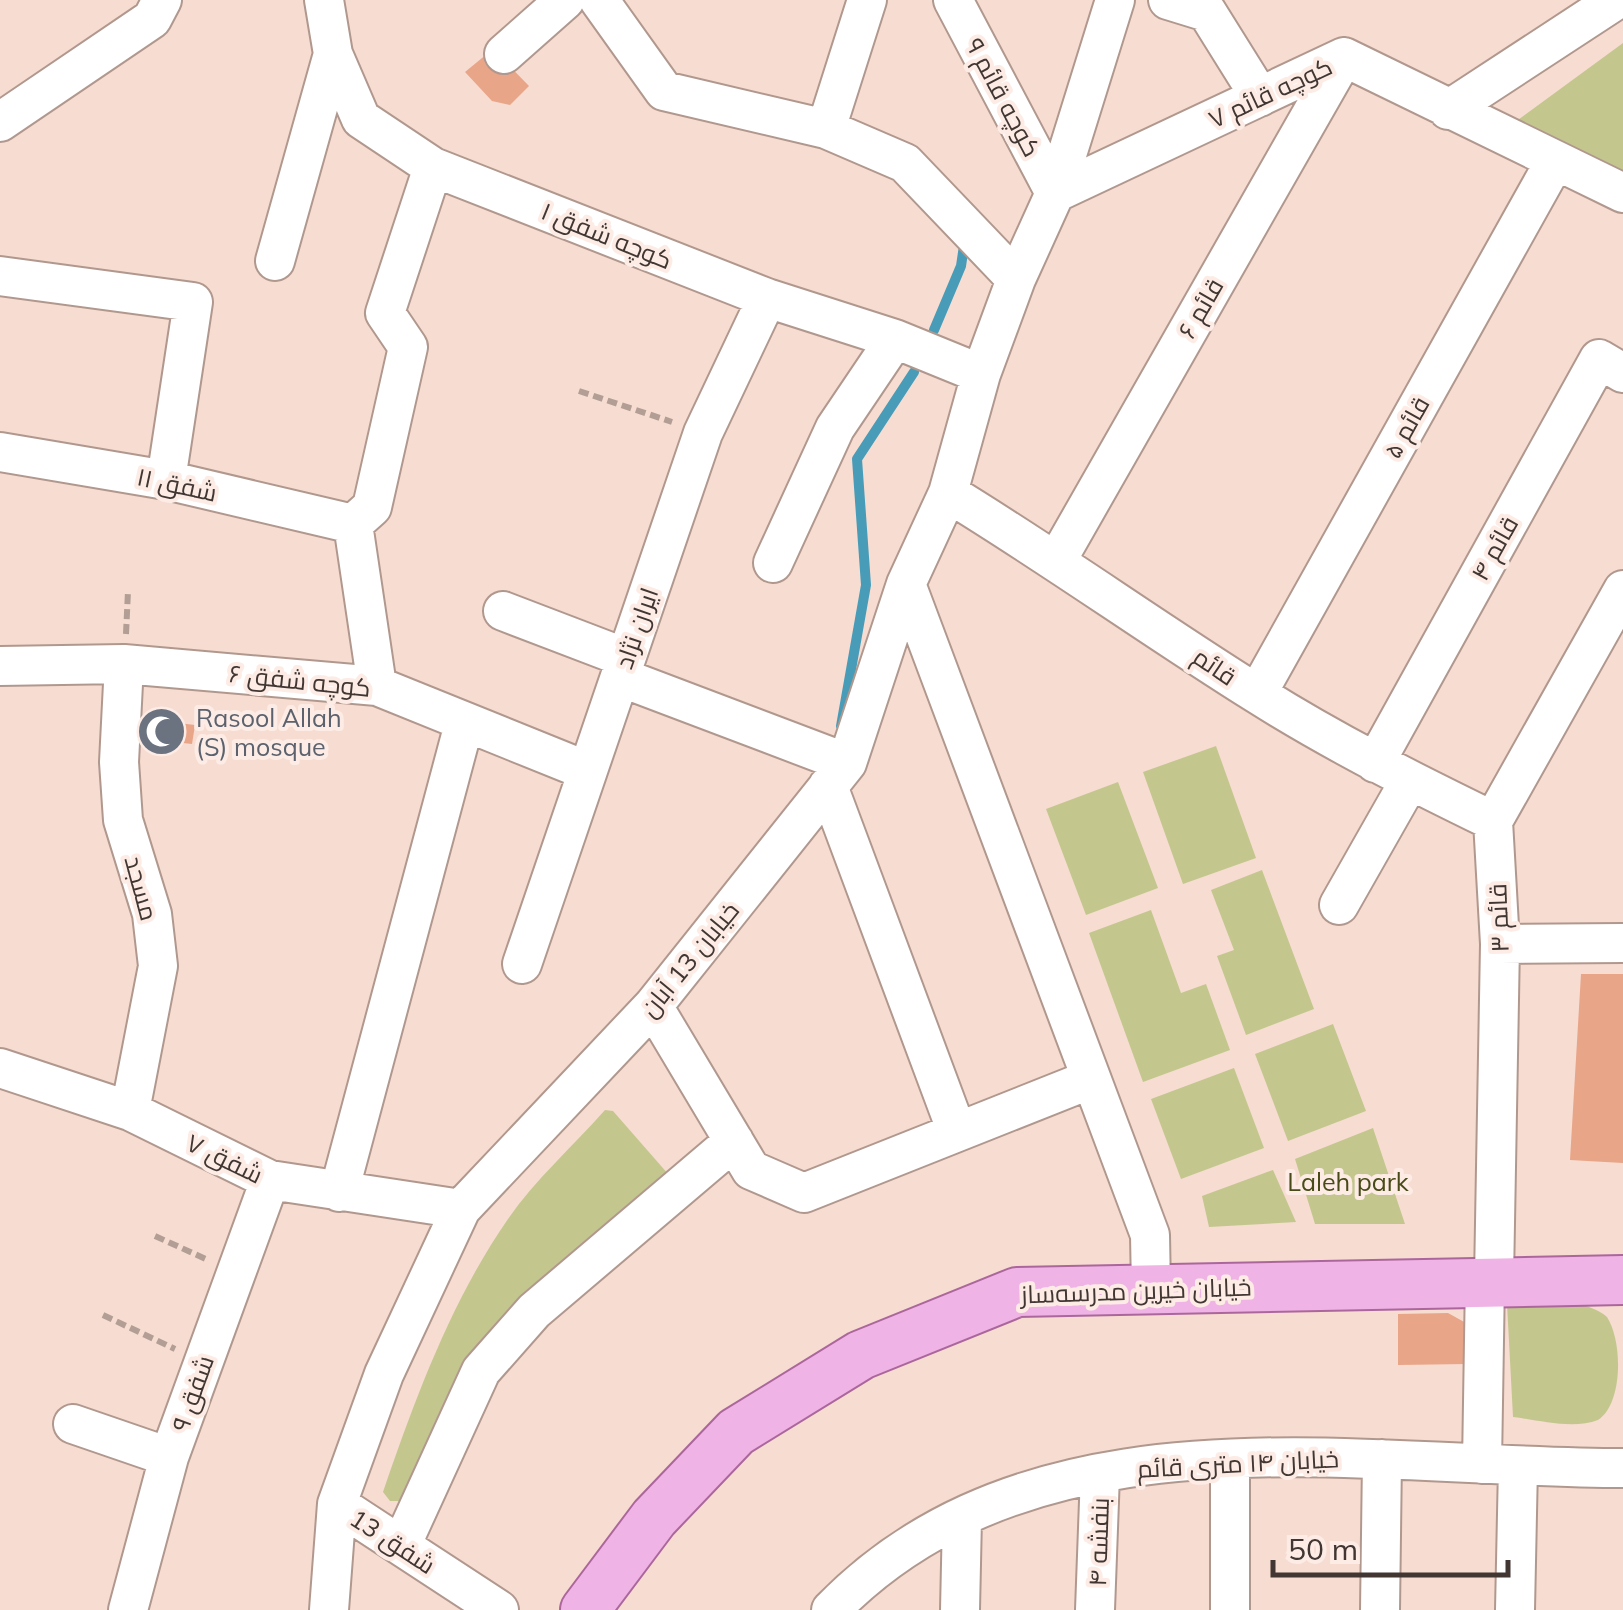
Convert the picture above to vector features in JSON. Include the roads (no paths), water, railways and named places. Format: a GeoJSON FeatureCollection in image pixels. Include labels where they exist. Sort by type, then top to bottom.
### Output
{"type":"FeatureCollection","features":[{"type":"Feature","properties":{"kind":"main road","name":"خیابان خیرین مدرسه‌ساز"},"geometry":{"type":"LineString","coordinates":[[584,1610],[654,1518],[736,1432],[861,1355],[1017,1292],[1490,1279],[1623,1280]]}},
{"type":"Feature","properties":{"kind":"street"},"geometry":{"type":"LineString","coordinates":[[0,122],[152,19],[162,0]]}},
{"type":"Feature","properties":{"kind":"street","name":"کوچه شفق ۱"},"geometry":{"type":"LineString","coordinates":[[324,0],[333,54],[361,118],[433,167],[767,298],[895,340],[981,374]]}},
{"type":"Feature","properties":{"kind":"street"},"geometry":{"type":"LineString","coordinates":[[504,54],[565,0]]}},
{"type":"Feature","properties":{"kind":"street"},"geometry":{"type":"LineString","coordinates":[[599,0],[664,91],[826,129],[906,163],[1016,279],[1055,193],[1115,0]]}},
{"type":"Feature","properties":{"kind":"street"},"geometry":{"type":"LineString","coordinates":[[826,129],[867,0]]}},
{"type":"Feature","properties":{"kind":"street","name":"کوچه قائم ۹"},"geometry":{"type":"LineString","coordinates":[[954,0],[1055,193]]}},
{"type":"Feature","properties":{"kind":"street"},"geometry":{"type":"LineString","coordinates":[[1168,0],[1208,12],[1260,97]]}},
{"type":"Feature","properties":{"kind":"street"},"geometry":{"type":"LineString","coordinates":[[1448,110],[1616,0]]}},
{"type":"Feature","properties":{"kind":"street"},"geometry":{"type":"LineString","coordinates":[[276,261],[333,54]]}},
{"type":"Feature","properties":{"kind":"street","name":"کوچه قائم ۷"},"geometry":{"type":"LineString","coordinates":[[1055,193],[1344,57],[1623,194]]}},
{"type":"Feature","properties":{"kind":"street","name":"قائم ۶"},"geometry":{"type":"LineString","coordinates":[[1057,560],[1344,57]]}},
{"type":"Feature","properties":{"kind":"street","name":"قائم ۵"},"geometry":{"type":"LineString","coordinates":[[1257,694],[1555,161]]}},
{"type":"Feature","properties":{"kind":"street"},"geometry":{"type":"LineString","coordinates":[[377,686],[353,524],[372,507],[396,413],[408,347],[385,313],[433,167]]}},
{"type":"Feature","properties":{"kind":"street"},"geometry":{"type":"LineString","coordinates":[[0,276],[193,302],[166,480]]}},
{"type":"Feature","properties":{"kind":"street","name":"خیابان 13 آبان"},"geometry":{"type":"LineString","coordinates":[[329,1610],[338,1504],[384,1374],[461,1209],[653,1006],[837,774],[906,584],[948,493],[981,374],[1016,279]]}},
{"type":"Feature","properties":{"kind":"street","name":"ایران نژاد"},"geometry":{"type":"LineString","coordinates":[[522,964],[585,770],[704,432],[767,298]]}},
{"type":"Feature","properties":{"kind":"street"},"geometry":{"type":"LineString","coordinates":[[773,563],[835,428],[895,340]]}},
{"type":"Feature","properties":{"kind":"street","name":"قائم ۴"},"geometry":{"type":"LineString","coordinates":[[1375,762],[1598,358],[1623,373]]}},
{"type":"Feature","properties":{"kind":"street","name":"شفق ۱۱"},"geometry":{"type":"LineString","coordinates":[[0,452],[166,480],[353,524]]}},
{"type":"Feature","properties":{"kind":"street","name":"قائم"},"geometry":{"type":"LineString","coordinates":[[948,493],[1057,560],[1257,694],[1375,762],[1493,821]]}},
{"type":"Feature","properties":{"kind":"street"},"geometry":{"type":"LineString","coordinates":[[906,584],[1150,1235],[1151,1288]]}},
{"type":"Feature","properties":{"kind":"street"},"geometry":{"type":"LineString","coordinates":[[1493,821],[1623,590]]}},
{"type":"Feature","properties":{"kind":"street"},"geometry":{"type":"LineString","coordinates":[[503,611],[837,774],[957,1132]]}},
{"type":"Feature","properties":{"kind":"street","name":"کوچه شفق ۶"},"geometry":{"type":"LineString","coordinates":[[0,666],[124,664],[377,686],[585,770]]}},
{"type":"Feature","properties":{"kind":"street","name":"مسجد"},"geometry":{"type":"LineString","coordinates":[[124,664],[119,762],[123,820],[152,914],[158,966],[130,1112]]}},
{"type":"Feature","properties":{"kind":"street"},"geometry":{"type":"LineString","coordinates":[[339,1192],[464,724]]}},
{"type":"Feature","properties":{"kind":"street"},"geometry":{"type":"LineString","coordinates":[[1339,905],[1410,780]]}},
{"type":"Feature","properties":{"kind":"street","name":"قائم ۳"},"geometry":{"type":"LineString","coordinates":[[1493,821],[1500,944],[1490,1279],[1500,1465],[1515,1610]]}},
{"type":"Feature","properties":{"kind":"street"},"geometry":{"type":"LineString","coordinates":[[1500,944],[1623,943]]}},
{"type":"Feature","properties":{"kind":"street"},"geometry":{"type":"LineString","coordinates":[[653,1006],[752,1170],[804,1193],[1091,1079]]}},
{"type":"Feature","properties":{"kind":"street","name":"شفق ۷"},"geometry":{"type":"LineString","coordinates":[[0,1068],[82,1092],[270,1180],[461,1209]]}},
{"type":"Feature","properties":{"kind":"street"},"geometry":{"type":"LineString","coordinates":[[401,1546],[481,1371],[534,1311],[734,1140]]}},
{"type":"Feature","properties":{"kind":"street","name":"شفق ۹"},"geometry":{"type":"LineString","coordinates":[[128,1610],[170,1456],[270,1180]]}},
{"type":"Feature","properties":{"kind":"street"},"geometry":{"type":"LineString","coordinates":[[73,1424],[170,1456]]}},
{"type":"Feature","properties":{"kind":"street","name":"خیابان ۱۴ متری قائم"},"geometry":{"type":"LineString","coordinates":[[831,1610],[927,1534],[1066,1480],[1165,1463],[1309,1455],[1623,1468]]}},
{"type":"Feature","properties":{"kind":"street"},"geometry":{"type":"LineString","coordinates":[[1230,1459],[1230,1610]]}},
{"type":"Feature","properties":{"kind":"street"},"geometry":{"type":"LineString","coordinates":[[1380,1610],[1382,1459]]}},
{"type":"Feature","properties":{"kind":"street","name":"بنفشه ۴"},"geometry":{"type":"LineString","coordinates":[[1096,1610],[1100,1474]]}},
{"type":"Feature","properties":{"kind":"street","name":"شفق 13"},"geometry":{"type":"LineString","coordinates":[[338,1504],[500,1610]]}},
{"type":"Feature","properties":{"kind":"street"},"geometry":{"type":"LineString","coordinates":[[960,1610],[962,1518]]}},
{"type":"Feature","properties":{"kind":"waterway"},"geometry":{"type":"LineString","coordinates":[[934,330],[961,266],[965,239]]}},
{"type":"Feature","properties":{"kind":"waterway"},"geometry":{"type":"LineString","coordinates":[[841,726],[866,585],[857,459],[914,372]]}},
{"type":"Feature","properties":{"kind":"place","name":"Rasool Allah (S) mosque"},"geometry":{"type":"Point","coordinates":[161,731]}},
{"type":"Feature","properties":{"kind":"park label","name":"Laleh park"},"geometry":{"type":"Point","coordinates":[1348,1181]}}]}
